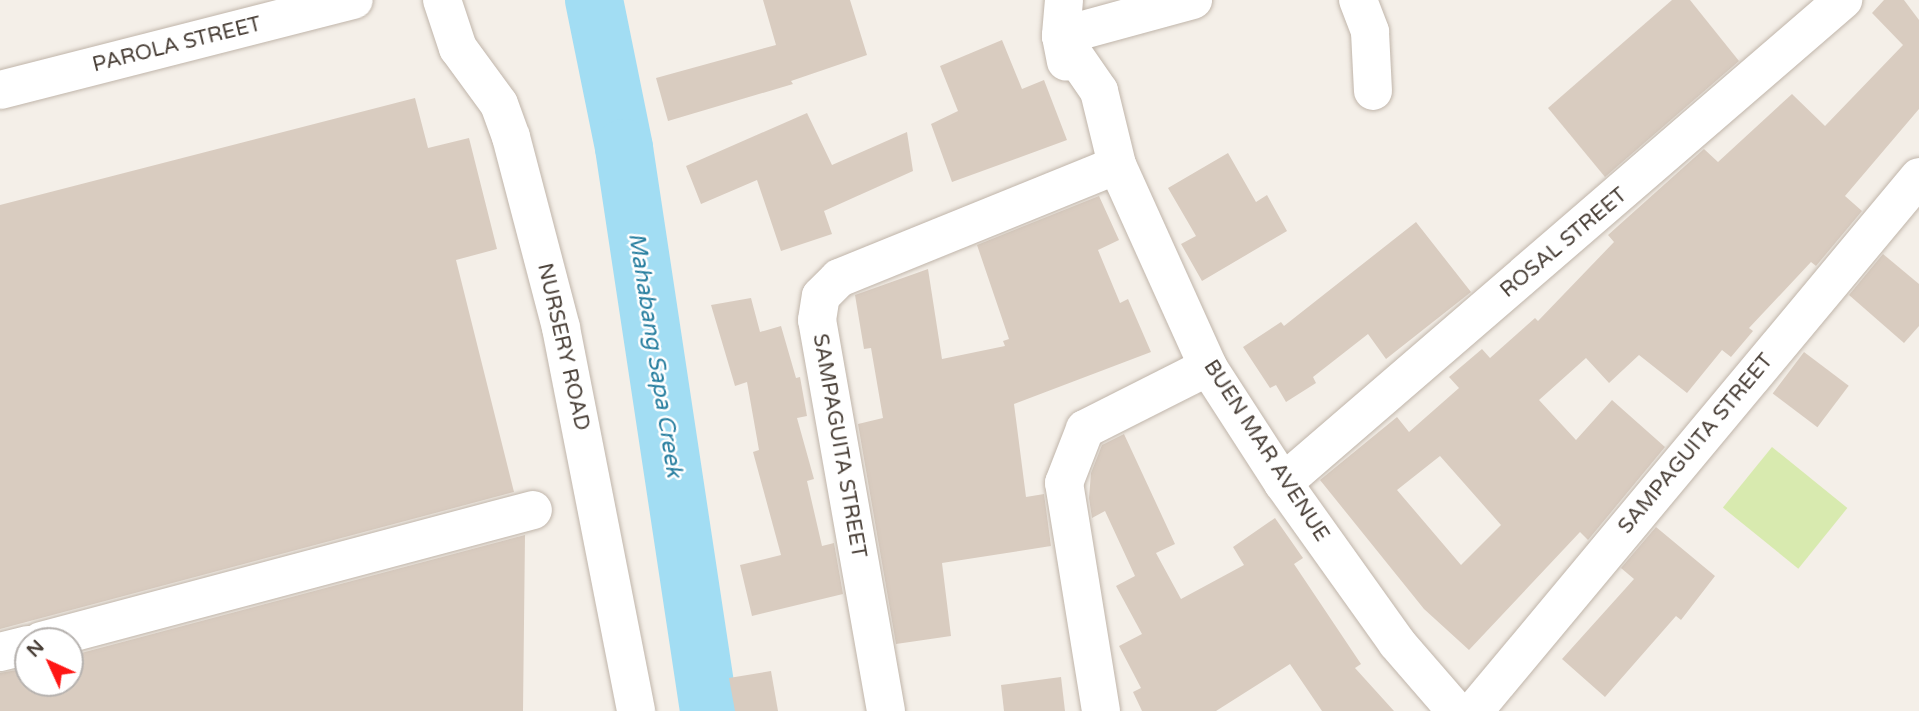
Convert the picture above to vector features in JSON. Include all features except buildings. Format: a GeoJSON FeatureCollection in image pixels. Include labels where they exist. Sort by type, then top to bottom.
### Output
{"type":"FeatureCollection","features":[{"type":"Feature","properties":{"kind":"street","name":"PAROLA STREET"},"geometry":{"type":"LineString","coordinates":[[0,90],[243,13],[354,0]]}},
{"type":"Feature","properties":{"kind":"street","name":"NURSERY ROAD"},"geometry":{"type":"LineString","coordinates":[[442,0],[458,48],[489,88],[512,137],[561,328],[636,711]]}},
{"type":"Feature","properties":{"kind":"street"},"geometry":{"type":"LineString","coordinates":[[1062,18],[1193,0]]}},
{"type":"Feature","properties":{"kind":"street"},"geometry":{"type":"LineString","coordinates":[[1358,0],[1370,32],[1373,91]]}},
{"type":"Feature","properties":{"kind":"street","name":"ROSAL STREET"},"geometry":{"type":"LineString","coordinates":[[1283,483],[1843,0]]}},
{"type":"Feature","properties":{"kind":"street","name":"BUEN MAR AVENUE"},"geometry":{"type":"LineString","coordinates":[[1062,18],[1074,104],[1117,165],[1209,367],[1283,483],[1397,643],[1456,711]]}},
{"type":"Feature","properties":{"kind":"street","name":"SAMPAGUITA STREET"},"geometry":{"type":"LineString","coordinates":[[886,711],[817,320],[821,296],[839,278],[1117,165]]}},
{"type":"Feature","properties":{"kind":"street","name":"SAMPAGUITA STREET"},"geometry":{"type":"LineString","coordinates":[[1474,711],[1919,177]]}},
{"type":"Feature","properties":{"kind":"street"},"geometry":{"type":"LineString","coordinates":[[1101,711],[1064,482],[1085,429],[1209,367]]}},
{"type":"Feature","properties":{"kind":"street"},"geometry":{"type":"LineString","coordinates":[[84,630],[533,510]]}},
{"type":"Feature","properties":{"kind":"green space"},"geometry":{"type":"Polygon","coordinates":[[[1772,447],[1847,508],[1798,569],[1723,508],[1772,447]]]}},
{"type":"Feature","properties":{"kind":"waterway","name":"Mahabang Sapa Creek"},"geometry":{"type":"LineString","coordinates":[[594,0],[624,148],[709,711]]}}]}
